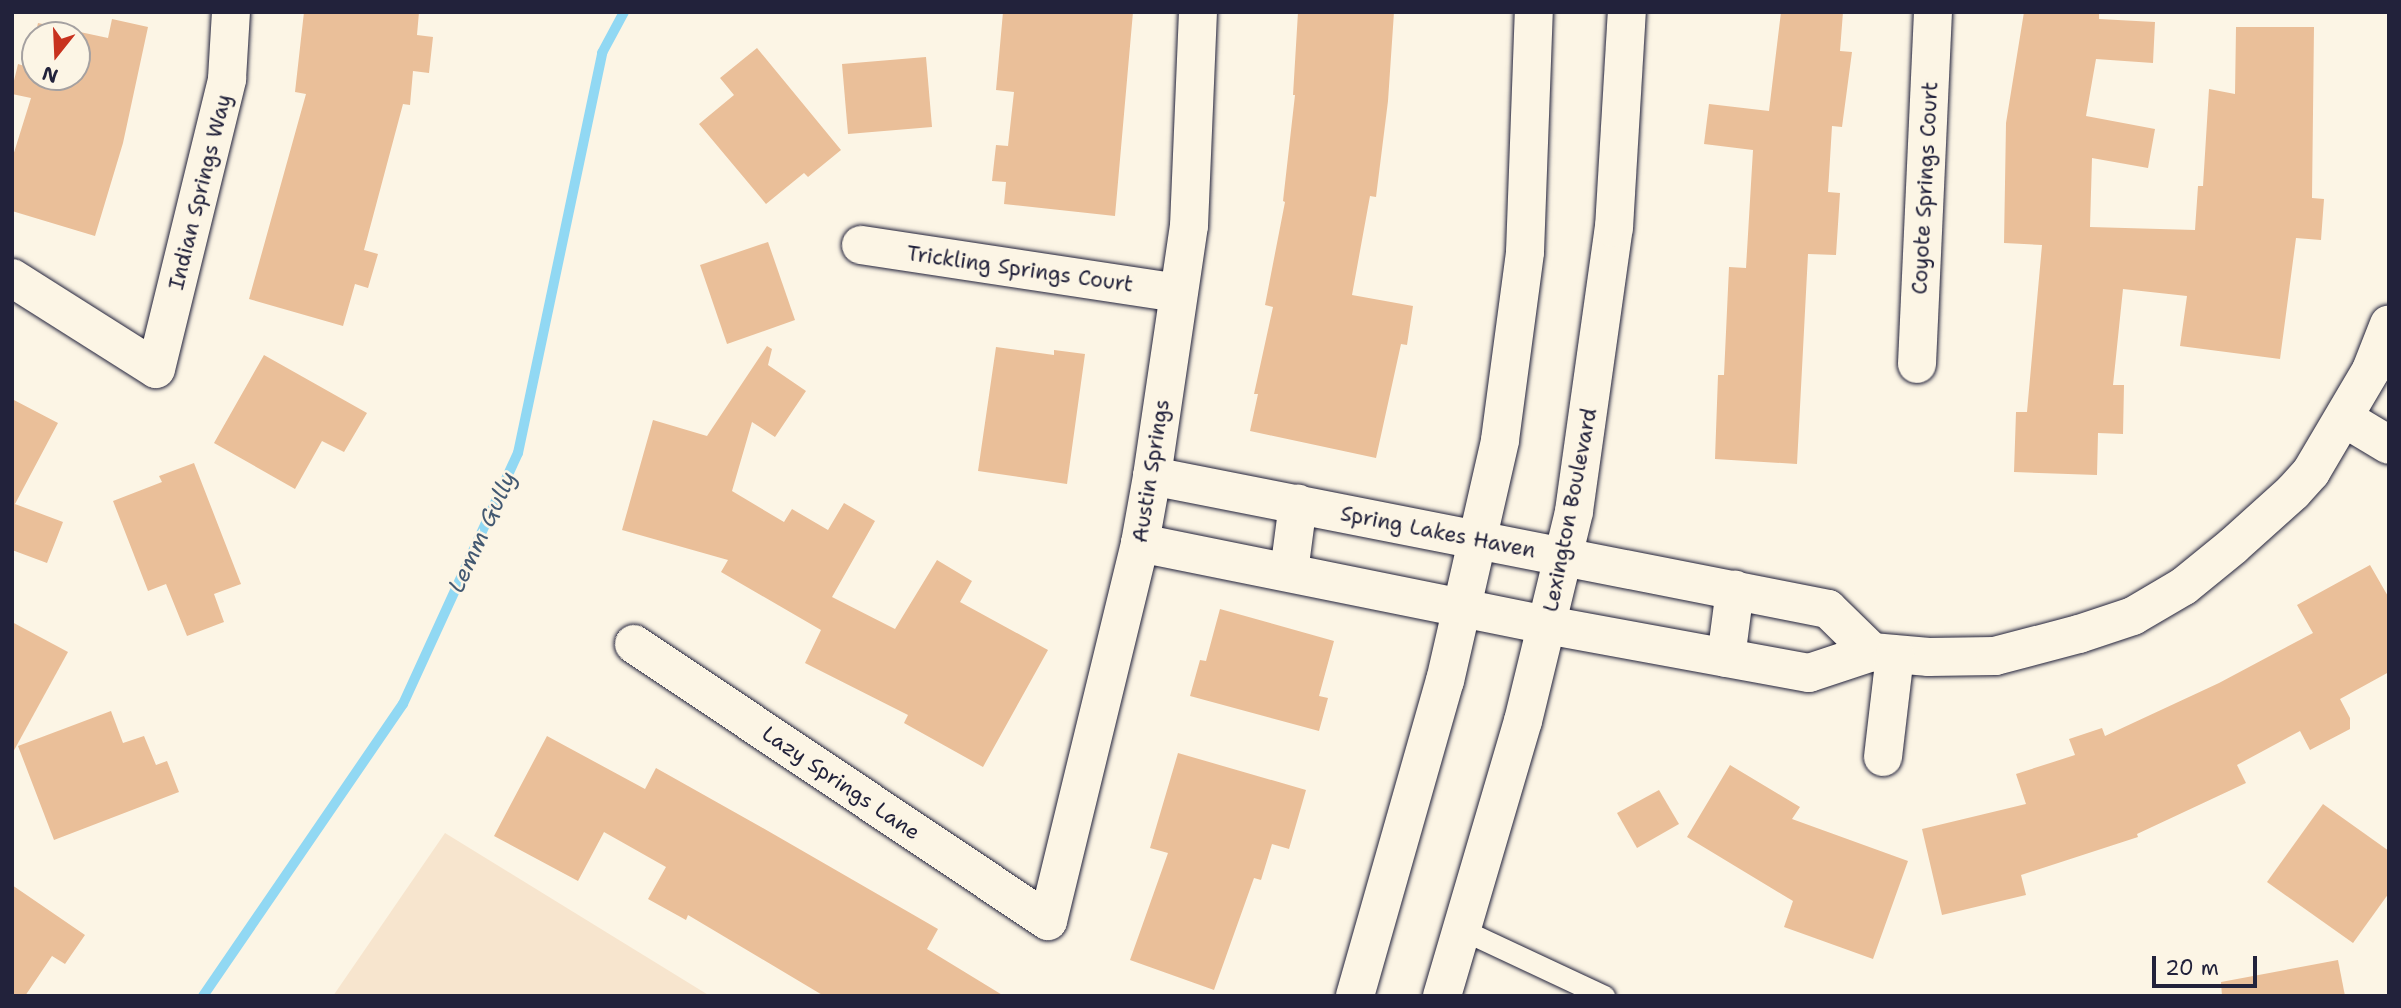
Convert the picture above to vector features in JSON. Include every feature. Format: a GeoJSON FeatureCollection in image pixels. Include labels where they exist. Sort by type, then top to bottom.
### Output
{"type":"FeatureCollection","features":[{"type":"Feature","properties":{"kind":"street","name":"Indian Springs Way"},"geometry":{"type":"LineString","coordinates":[[12,278],[156,369],[228,79],[232,12]]}},
{"type":"Feature","properties":{"kind":"street","name":"Austin Springs"},"geometry":{"type":"LineString","coordinates":[[1048,921],[1140,543],[1152,476],[1189,226],[1198,12]]}},
{"type":"Feature","properties":{"kind":"street"},"geometry":{"type":"LineString","coordinates":[[1355,996],[1445,681],[1500,440],[1525,252],[1534,12]]}},
{"type":"Feature","properties":{"kind":"street","name":"Lexington Boulevard"},"geometry":{"type":"LineString","coordinates":[[1442,996],[1548,625],[1590,414],[1614,228],[1628,12]]}},
{"type":"Feature","properties":{"kind":"street","name":"Coyote Springs Court"},"geometry":{"type":"LineString","coordinates":[[1917,364],[1934,12]]}},
{"type":"Feature","properties":{"kind":"street","name":"Trickling Springs Court"},"geometry":{"type":"LineString","coordinates":[[861,246],[1178,293]]}},
{"type":"Feature","properties":{"kind":"street"},"geometry":{"type":"LineString","coordinates":[[1140,543],[1548,625],[1809,673],[1884,654],[1961,658],[1994,656],[2108,626],[2151,607],[2194,578],[2293,492],[2328,447],[2371,370],[2389,324]]}},
{"type":"Feature","properties":{"kind":"street"},"geometry":{"type":"LineString","coordinates":[[2344,418],[2389,445]]}},
{"type":"Feature","properties":{"kind":"street","name":"Spring Lakes Haven"},"geometry":{"type":"LineString","coordinates":[[1152,476],[1828,609],[1884,654]]}},
{"type":"Feature","properties":{"kind":"street"},"geometry":{"type":"LineString","coordinates":[[1289,572],[1298,504]]}},
{"type":"Feature","properties":{"kind":"street"},"geometry":{"type":"LineString","coordinates":[[1726,658],[1735,590]]}},
{"type":"Feature","properties":{"kind":"street","name":"Lazy Springs Lane"},"geometry":{"type":"LineString","coordinates":[[634,644],[1048,921]]}},
{"type":"Feature","properties":{"kind":"street"},"geometry":{"type":"LineString","coordinates":[[1883,757],[1884,654]]}},
{"type":"Feature","properties":{"kind":"lane"},"geometry":{"type":"LineString","coordinates":[[1463,930],[1604,996]]}},
{"type":"Feature","properties":{"kind":"shaded area"},"geometry":{"type":"Polygon","coordinates":[[[445,833],[710,996],[333,996],[445,833]]]}},
{"type":"Feature","properties":{"kind":"building"},"geometry":{"type":"Polygon","coordinates":[[[304,12],[419,12],[417,35],[433,37],[429,73],[413,71],[410,105],[403,104],[364,250],[378,254],[368,288],[355,284],[343,326],[249,299],[306,94],[295,92],[304,12]]]}},
{"type":"Feature","properties":{"kind":"building"},"geometry":{"type":"Polygon","coordinates":[[[1003,12],[1133,12],[1115,216],[1004,204],[1006,182],[992,181],[996,145],[1008,146],[1014,92],[996,90],[1003,12]]]}},
{"type":"Feature","properties":{"kind":"building"},"geometry":{"type":"Polygon","coordinates":[[[1298,12],[1394,12],[1388,101],[1376,197],[1370,196],[1352,295],[1413,306],[1407,345],[1401,344],[1376,458],[1250,431],[1258,394],[1254,394],[1273,307],[1265,305],[1285,202],[1295,95],[1298,12]]]}},
{"type":"Feature","properties":{"kind":"building"},"geometry":{"type":"Polygon","coordinates":[[[1781,12],[1843,12],[1840,51],[1852,52],[1842,127],[1832,126],[1828,192],[1840,193],[1836,255],[1808,254],[1797,464],[1715,459],[1718,375],[1724,375],[1729,267],[1746,268],[1753,150],[1704,144],[1709,104],[1769,111],[1781,12]]]}},
{"type":"Feature","properties":{"kind":"building"},"geometry":{"type":"Polygon","coordinates":[[[2024,12],[2099,12],[2099,19],[2155,22],[2153,63],[2096,59],[2086,116],[2155,129],[2148,168],[2092,158],[2090,227],[2195,230],[2198,186],[2203,186],[2209,89],[2235,94],[2236,27],[2314,27],[2312,198],[2324,199],[2321,240],[2296,238],[2280,359],[2180,346],[2187,296],[2123,289],[2113,385],[2124,385],[2123,434],[2098,433],[2097,475],[2014,472],[2016,412],[2027,412],[2042,245],[2004,243],[2006,123],[2024,12]]]}},
{"type":"Feature","properties":{"kind":"building"},"geometry":{"type":"Polygon","coordinates":[[[112,19],[148,27],[123,143],[95,236],[12,211],[12,159],[31,98],[12,94],[18,64],[21,65],[21,91],[91,91],[91,34],[108,38],[112,19]]]}},
{"type":"Feature","properties":{"kind":"building"},"geometry":{"type":"Polygon","coordinates":[[[757,48],[841,150],[808,177],[804,173],[766,204],[699,124],[734,95],[720,78],[757,48]]]}},
{"type":"Feature","properties":{"kind":"building"},"geometry":{"type":"Polygon","coordinates":[[[926,57],[932,127],[848,134],[842,64],[926,57]]]}},
{"type":"Feature","properties":{"kind":"building"},"geometry":{"type":"Polygon","coordinates":[[[768,242],[795,320],[727,344],[700,265],[768,242]]]}},
{"type":"Feature","properties":{"kind":"building"},"geometry":{"type":"Polygon","coordinates":[[[767,346],[772,349],[768,365],[806,391],[775,437],[752,422],[732,491],[784,522],[792,509],[828,530],[844,503],[875,521],[832,597],[895,629],[937,560],[972,581],[960,602],[1048,650],[983,767],[904,723],[908,715],[805,663],[821,630],[721,572],[728,560],[622,530],[653,420],[707,436],[767,346]]]}},
{"type":"Feature","properties":{"kind":"building"},"geometry":{"type":"Polygon","coordinates":[[[996,347],[1054,355],[1054,350],[1085,354],[1067,484],[978,471],[996,347]]]}},
{"type":"Feature","properties":{"kind":"building"},"geometry":{"type":"Polygon","coordinates":[[[264,355],[367,413],[344,452],[322,441],[295,489],[214,443],[264,355]]]}},
{"type":"Feature","properties":{"kind":"building"},"geometry":{"type":"Polygon","coordinates":[[[12,399],[58,423],[15,504],[63,522],[47,563],[12,550],[12,399]]]}},
{"type":"Feature","properties":{"kind":"building"},"geometry":{"type":"Polygon","coordinates":[[[194,463],[241,584],[214,594],[224,622],[187,636],[166,584],[148,591],[113,501],[162,482],[159,476],[194,463]]]}},
{"type":"Feature","properties":{"kind":"building"},"geometry":{"type":"Polygon","coordinates":[[[2370,565],[2389,598],[2389,672],[2340,699],[2350,718],[2350,729],[2310,750],[2300,731],[2237,765],[2246,783],[2137,834],[2138,837],[2021,875],[2026,895],[1942,915],[1922,829],[2026,804],[2016,774],[2075,755],[2069,739],[2102,728],[2105,736],[2219,683],[2313,633],[2297,605],[2370,565]]]}},
{"type":"Feature","properties":{"kind":"building"},"geometry":{"type":"Polygon","coordinates":[[[1220,609],[1334,641],[1319,696],[1328,698],[1319,731],[1190,696],[1200,660],[1206,661],[1220,609]]]}},
{"type":"Feature","properties":{"kind":"building"},"geometry":{"type":"Polygon","coordinates":[[[12,622],[68,652],[12,754],[12,622]]]}},
{"type":"Feature","properties":{"kind":"building"},"geometry":{"type":"Polygon","coordinates":[[[111,711],[123,743],[144,736],[156,765],[167,761],[179,792],[54,840],[18,746],[111,711]]]}},
{"type":"Feature","properties":{"kind":"building"},"geometry":{"type":"Polygon","coordinates":[[[547,736],[645,789],[656,768],[761,827],[938,929],[927,949],[1004,996],[824,996],[688,915],[686,920],[648,899],[666,867],[604,832],[578,881],[494,836],[547,736]]]}},
{"type":"Feature","properties":{"kind":"building"},"geometry":{"type":"Polygon","coordinates":[[[1178,753],[1306,790],[1289,849],[1272,844],[1261,880],[1254,878],[1214,990],[1130,960],[1168,853],[1150,848],[1178,753]]]}},
{"type":"Feature","properties":{"kind":"building"},"geometry":{"type":"Polygon","coordinates":[[[1730,765],[1800,807],[1792,819],[1908,861],[1873,959],[1784,927],[1793,901],[1687,837],[1730,765]]]}},
{"type":"Feature","properties":{"kind":"building"},"geometry":{"type":"Polygon","coordinates":[[[1659,790],[1679,824],[1637,848],[1617,813],[1659,790]]]}},
{"type":"Feature","properties":{"kind":"building"},"geometry":{"type":"Polygon","coordinates":[[[2323,804],[2389,851],[2389,893],[2353,943],[2267,882],[2323,804]]]}},
{"type":"Feature","properties":{"kind":"building"},"geometry":{"type":"Polygon","coordinates":[[[12,885],[85,935],[65,964],[52,956],[25,996],[12,996],[12,885]]]}},
{"type":"Feature","properties":{"kind":"building"},"geometry":{"type":"Polygon","coordinates":[[[2338,960],[2345,996],[2222,996],[2221,982],[2338,960]]]}},
{"type":"Feature","properties":{"kind":"waterway","name":"Lemm Gully"},"geometry":{"type":"LineString","coordinates":[[203,996],[403,704],[518,453],[602,53],[624,12]]}}]}
